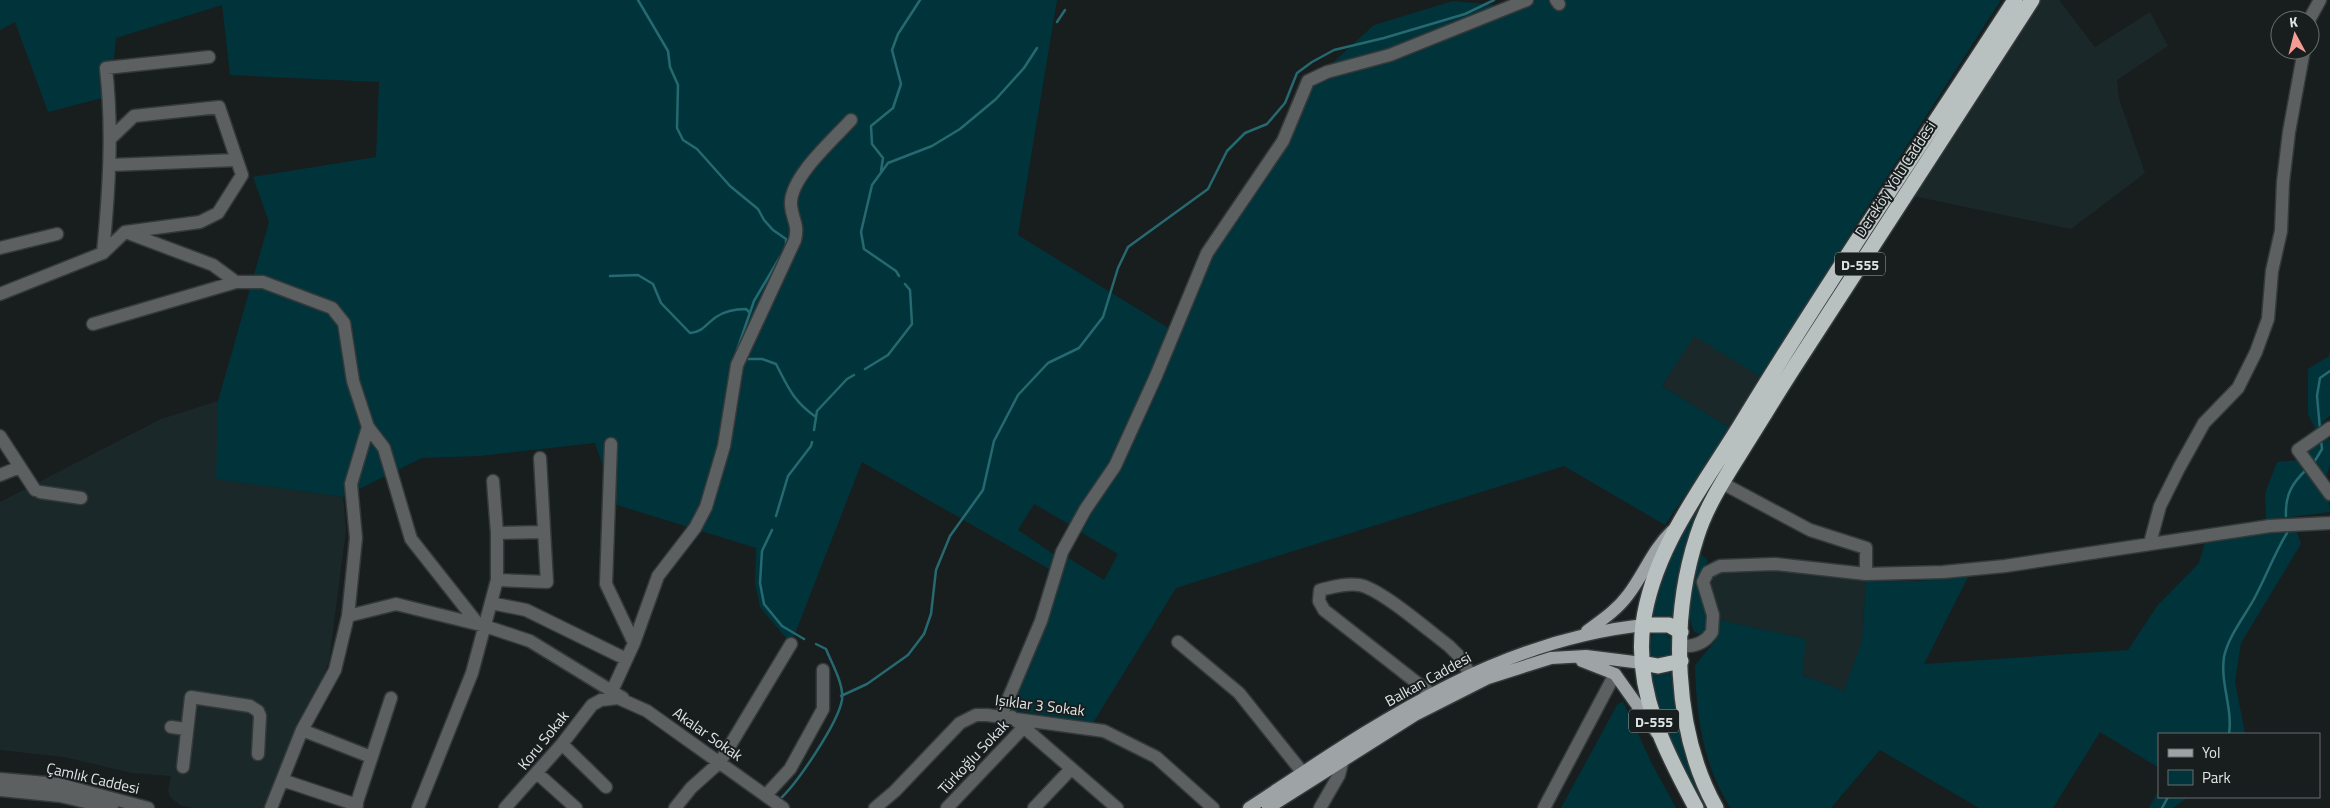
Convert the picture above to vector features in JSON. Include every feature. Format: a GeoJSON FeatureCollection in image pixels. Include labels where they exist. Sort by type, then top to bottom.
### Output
{"type":"FeatureCollection","features":[{"type":"Feature","properties":{"kind":"highway","name":"Dereköy Yolu Caddesi"},"geometry":{"type":"LineString","coordinates":[[1678,526],[1796,336],[2015,0]]}},
{"type":"Feature","properties":{"kind":"highway","name":"Dereköy Yolu Caddesi"},"geometry":{"type":"LineString","coordinates":[[1681,646],[1687,572],[1698,533],[1722,483],[2032,0]]}},
{"type":"Feature","properties":{"kind":"highway","name":"D-555"},"geometry":{"type":"LineString","coordinates":[[1678,526],[1655,572],[1643,626],[1642,663],[1647,699],[1660,736],[1696,808]]}},
{"type":"Feature","properties":{"kind":"highway"},"geometry":{"type":"LineString","coordinates":[[1642,663],[1668,665],[1681,646],[1668,625],[1643,626]]}},
{"type":"Feature","properties":{"kind":"highway","name":"D-555"},"geometry":{"type":"LineString","coordinates":[[1681,646],[1687,733],[1698,769],[1716,808]]}},
{"type":"Feature","properties":{"kind":"main road"},"geometry":{"type":"LineString","coordinates":[[1583,634],[1606,618],[1628,596],[1662,541],[1678,526]]}},
{"type":"Feature","properties":{"kind":"main road","name":"Balkan Caddesi"},"geometry":{"type":"LineString","coordinates":[[1249,808],[1430,693],[1470,674],[1526,650],[1583,634],[1643,626]]}},
{"type":"Feature","properties":{"kind":"main road"},"geometry":{"type":"LineString","coordinates":[[1574,656],[1615,674],[1660,736]]}},
{"type":"Feature","properties":{"kind":"main road","name":"Balkan Caddesi"},"geometry":{"type":"LineString","coordinates":[[1268,808],[1343,759],[1428,708],[1488,678],[1534,662],[1574,656],[1642,663]]}},
{"type":"Feature","properties":{"kind":"street"},"geometry":{"type":"LineString","coordinates":[[1117,808],[1023,728],[1007,717],[1041,621],[1062,552],[1085,510],[1115,466],[1156,376],[1207,252],[1283,141],[1308,81],[1327,72],[1390,55],[1527,0]]}},
{"type":"Feature","properties":{"kind":"street"},"geometry":{"type":"LineString","coordinates":[[103,253],[111,164],[110,106],[106,68],[209,57]]}},
{"type":"Feature","properties":{"kind":"street"},"geometry":{"type":"LineString","coordinates":[[2150,543],[2160,506],[2178,468],[2204,423],[2238,388],[2256,352],[2268,320],[2272,271],[2281,231],[2283,182],[2289,132],[2302,60]]}},
{"type":"Feature","properties":{"kind":"street"},"geometry":{"type":"LineString","coordinates":[[0,294],[103,253],[125,232],[200,222],[218,213],[242,176],[218,106],[134,116],[110,139]]}},
{"type":"Feature","properties":{"kind":"street"},"geometry":{"type":"LineString","coordinates":[[611,694],[634,643],[658,576],[695,528],[706,506],[724,446],[737,365],[796,240],[798,227],[791,206],[794,187],[850,120]]}},
{"type":"Feature","properties":{"kind":"street"},"geometry":{"type":"LineString","coordinates":[[111,164],[236,160]]}},
{"type":"Feature","properties":{"kind":"street"},"geometry":{"type":"LineString","coordinates":[[125,232],[213,265],[236,282]]}},
{"type":"Feature","properties":{"kind":"street"},"geometry":{"type":"LineString","coordinates":[[0,248],[57,234]]}},
{"type":"Feature","properties":{"kind":"street"},"geometry":{"type":"LineString","coordinates":[[93,324],[236,282],[263,282],[332,308],[344,323],[353,381],[368,427],[384,448],[411,539],[481,625]]}},
{"type":"Feature","properties":{"kind":"street"},"geometry":{"type":"LineString","coordinates":[[271,808],[302,730],[335,670],[348,616],[356,538],[351,484],[368,427]]}},
{"type":"Feature","properties":{"kind":"street"},"geometry":{"type":"LineString","coordinates":[[2330,428],[2298,450],[2330,494]]}},
{"type":"Feature","properties":{"kind":"street"},"geometry":{"type":"LineString","coordinates":[[0,436],[37,491],[81,498]]}},
{"type":"Feature","properties":{"kind":"street"},"geometry":{"type":"LineString","coordinates":[[611,444],[606,584],[634,643]]}},
{"type":"Feature","properties":{"kind":"street"},"geometry":{"type":"LineString","coordinates":[[497,580],[547,582],[540,458]]}},
{"type":"Feature","properties":{"kind":"street"},"geometry":{"type":"LineString","coordinates":[[0,475],[20,468]]}},
{"type":"Feature","properties":{"kind":"street"},"geometry":{"type":"LineString","coordinates":[[418,808],[472,673],[481,625],[491,603],[497,580],[497,532],[492,481]]}},
{"type":"Feature","properties":{"kind":"street"},"geometry":{"type":"LineString","coordinates":[[1722,483],[1810,530],[1866,548],[1866,574]]}},
{"type":"Feature","properties":{"kind":"street"},"geometry":{"type":"LineString","coordinates":[[1681,646],[1697,644],[1712,632],[1713,615],[1703,582],[1708,572],[1715,568],[1775,564],[1866,574],[1923,573],[2005,566],[2284,524],[2330,523]]}},
{"type":"Feature","properties":{"kind":"street"},"geometry":{"type":"LineString","coordinates":[[497,532],[544,532]]}},
{"type":"Feature","properties":{"kind":"street"},"geometry":{"type":"LineString","coordinates":[[1430,693],[1324,610],[1319,601],[1320,590],[1347,584],[1361,585],[1376,592],[1448,646],[1459,656],[1470,674]]}},
{"type":"Feature","properties":{"kind":"street"},"geometry":{"type":"LineString","coordinates":[[491,603],[526,610],[626,659]]}},
{"type":"Feature","properties":{"kind":"street","name":"Akalar Sokak"},"geometry":{"type":"LineString","coordinates":[[348,616],[396,604],[481,625],[530,641],[611,694],[628,700],[647,711],[782,808]]}},
{"type":"Feature","properties":{"kind":"street"},"geometry":{"type":"LineString","coordinates":[[1178,642],[1239,693],[1303,773]]}},
{"type":"Feature","properties":{"kind":"street"},"geometry":{"type":"LineString","coordinates":[[675,808],[691,788],[720,762],[791,644]]}},
{"type":"Feature","properties":{"kind":"street"},"geometry":{"type":"LineString","coordinates":[[767,796],[790,769],[822,709],[823,670]]}},
{"type":"Feature","properties":{"kind":"street"},"geometry":{"type":"LineString","coordinates":[[1544,808],[1615,674]]}},
{"type":"Feature","properties":{"kind":"street","name":"Koru Sokak"},"geometry":{"type":"LineString","coordinates":[[512,806],[592,705],[611,694]]}},
{"type":"Feature","properties":{"kind":"street"},"geometry":{"type":"LineString","coordinates":[[183,766],[191,698],[250,706],[258,711],[260,716],[258,754]]}},
{"type":"Feature","properties":{"kind":"street"},"geometry":{"type":"LineString","coordinates":[[282,780],[356,806],[391,698]]}},
{"type":"Feature","properties":{"kind":"street","name":"Işıklar 3 Sokak"},"geometry":{"type":"LineString","coordinates":[[875,808],[895,791],[960,723],[976,715],[1094,728],[1111,734],[1156,757],[1213,808]]}},
{"type":"Feature","properties":{"kind":"street"},"geometry":{"type":"LineString","coordinates":[[171,727],[186,729]]}},
{"type":"Feature","properties":{"kind":"street","name":"Türkoğlu Sokak"},"geometry":{"type":"LineString","coordinates":[[947,808],[1023,728]]}},
{"type":"Feature","properties":{"kind":"street"},"geometry":{"type":"LineString","coordinates":[[302,730],[371,757]]}},
{"type":"Feature","properties":{"kind":"street"},"geometry":{"type":"LineString","coordinates":[[562,744],[606,787]]}},
{"type":"Feature","properties":{"kind":"street"},"geometry":{"type":"LineString","coordinates":[[1320,808],[1339,775],[1343,759]]}},
{"type":"Feature","properties":{"kind":"street"},"geometry":{"type":"LineString","coordinates":[[1034,808],[1071,769]]}},
{"type":"Feature","properties":{"kind":"street"},"geometry":{"type":"LineString","coordinates":[[537,773],[576,808]]}},
{"type":"Feature","properties":{"kind":"street","name":"Çamlık Caddesi"},"geometry":{"type":"LineString","coordinates":[[0,779],[58,784],[148,808]]}},
{"type":"Feature","properties":{"kind":"street","name":"Çamlık Caddesi"},"geometry":{"type":"LineString","coordinates":[[0,790],[73,804],[112,808]]}},
{"type":"Feature","properties":{"kind":"shaded area"},"geometry":{"type":"Polygon","coordinates":[[[2040,0],[2059,0],[2095,47],[2150,12],[2168,46],[2117,80],[2119,99],[2145,173],[2071,229],[1913,196],[2040,0]]]}},
{"type":"Feature","properties":{"kind":"shaded area"},"geometry":{"type":"Polygon","coordinates":[[[1694,335],[1761,377],[1730,428],[1662,386],[1694,335]]]}},
{"type":"Feature","properties":{"kind":"shaded area"},"geometry":{"type":"Polygon","coordinates":[[[218,401],[217,479],[343,497],[346,530],[329,661],[324,675],[294,732],[267,808],[192,808],[180,805],[170,797],[168,790],[171,776],[132,773],[64,757],[0,750],[0,502],[161,419],[218,401]]]}},
{"type":"Feature","properties":{"kind":"shaded area"},"geometry":{"type":"Polygon","coordinates":[[[1764,569],[1866,580],[1862,640],[1844,691],[1802,675],[1805,639],[1719,620],[1715,600],[1710,590],[1710,579],[1717,573],[1764,569]]]}},
{"type":"Feature","properties":{"kind":"green space"},"geometry":{"type":"Polygon","coordinates":[[[0,0],[1057,0],[1018,235],[1170,329],[1112,464],[1072,526],[1034,504],[1018,530],[1055,555],[1051,570],[862,462],[791,644],[760,607],[755,584],[756,548],[617,505],[595,443],[480,456],[422,458],[343,497],[216,479],[218,401],[269,222],[253,177],[376,157],[379,82],[230,75],[222,5],[116,38],[110,96],[48,112],[15,22],[0,30],[0,0]]]}},
{"type":"Feature","properties":{"kind":"green space"},"geometry":{"type":"Polygon","coordinates":[[[1535,0],[2001,0],[1868,206],[1761,377],[1694,336],[1662,386],[1730,428],[1665,525],[1564,466],[1176,588],[1093,723],[1011,710],[1047,622],[1065,556],[1104,580],[1118,554],[1079,531],[1088,514],[1120,470],[1180,334],[1210,252],[1311,86],[1326,75],[1535,0]]]}},
{"type":"Feature","properties":{"kind":"green space"},"geometry":{"type":"Polygon","coordinates":[[[1453,1],[1496,5],[1389,50],[1328,67],[1374,25],[1453,1]]]}},
{"type":"Feature","properties":{"kind":"green space"},"geometry":{"type":"Polygon","coordinates":[[[2330,351],[2330,415],[2316,430],[2308,414],[2308,369],[2329,356],[2330,351]]]}},
{"type":"Feature","properties":{"kind":"green space"},"geometry":{"type":"Polygon","coordinates":[[[2313,439],[2330,439],[2330,465],[2326,478],[2330,512],[2266,520],[2265,493],[2277,462],[2298,460],[2313,439]]]}},
{"type":"Feature","properties":{"kind":"green space"},"geometry":{"type":"Polygon","coordinates":[[[1727,458],[1729,459],[1688,541],[1677,588],[1675,617],[1650,618],[1672,554],[1692,515],[1727,458]]]}},
{"type":"Feature","properties":{"kind":"green space"},"geometry":{"type":"Polygon","coordinates":[[[2296,529],[2301,544],[2241,643],[2235,682],[2245,733],[2158,733],[2158,767],[2100,732],[2053,808],[1979,808],[1880,750],[1831,808],[1731,808],[1721,792],[1708,758],[1699,721],[1695,665],[1715,641],[1719,620],[1806,639],[1802,675],[1844,691],[1862,640],[1866,580],[1917,581],[1968,577],[1924,664],[2128,650],[2157,606],[2199,563],[2205,542],[2296,529]]]}},
{"type":"Feature","properties":{"kind":"green space"},"geometry":{"type":"Polygon","coordinates":[[[1700,553],[1708,561],[1699,578],[1708,609],[1709,627],[1704,632],[1699,633],[1694,632],[1691,623],[1689,603],[1692,582],[1700,553]]]}},
{"type":"Feature","properties":{"kind":"green space"},"geometry":{"type":"Polygon","coordinates":[[[1660,633],[1670,636],[1673,646],[1670,656],[1660,659],[1650,656],[1647,646],[1650,636],[1660,633]]]}},
{"type":"Feature","properties":{"kind":"green space"},"geometry":{"type":"Polygon","coordinates":[[[1650,672],[1672,673],[1680,738],[1686,761],[1706,808],[1676,758],[1660,717],[1650,672]]]}},
{"type":"Feature","properties":{"kind":"green space"},"geometry":{"type":"Polygon","coordinates":[[[1623,701],[1651,762],[1676,808],[1561,808],[1617,705],[1623,701]]]}},
{"type":"Feature","properties":{"kind":"green space"},"geometry":{"type":"Polygon","coordinates":[[[2158,791],[2158,798],[2187,798],[2173,808],[2149,808],[2158,791]]]}},
{"type":"Feature","properties":{"kind":"waterway"},"geometry":{"type":"LineString","coordinates":[[638,0],[668,51],[670,67],[678,85],[677,128],[683,140],[697,149],[730,186],[758,209],[764,220],[773,230],[786,239],[786,246]]}},
{"type":"Feature","properties":{"kind":"waterway"},"geometry":{"type":"LineString","coordinates":[[881,171],[883,158],[872,144],[871,126],[893,108],[901,84],[892,50],[898,34],[920,0]]}},
{"type":"Feature","properties":{"kind":"waterway"},"geometry":{"type":"LineString","coordinates":[[841,696],[867,684],[908,655],[924,634],[931,614],[936,570],[950,536],[983,490],[994,441],[1018,395],[1048,363],[1079,348],[1103,317],[1118,268],[1128,247],[1208,189],[1227,151],[1245,133],[1267,124],[1285,103],[1297,73],[1312,62],[1334,50],[1384,38],[1465,14],[1494,0]]}},
{"type":"Feature","properties":{"kind":"waterway"},"geometry":{"type":"LineString","coordinates":[[1057,22],[1065,10]]}},
{"type":"Feature","properties":{"kind":"waterway"},"geometry":{"type":"LineString","coordinates":[[899,276],[896,271],[864,249],[861,232],[872,185],[888,163],[932,146],[960,129],[996,99],[1024,68],[1037,48]]}},
{"type":"Feature","properties":{"kind":"waterway"},"geometry":{"type":"LineString","coordinates":[[737,350],[754,301],[780,257]]}},
{"type":"Feature","properties":{"kind":"waterway"},"geometry":{"type":"LineString","coordinates":[[610,276],[638,275],[653,284],[661,303],[690,333],[701,329],[716,317],[727,312],[746,309],[749,312]]}},
{"type":"Feature","properties":{"kind":"waterway"},"geometry":{"type":"LineString","coordinates":[[865,369],[888,355],[912,324],[910,290],[905,284]]}},
{"type":"Feature","properties":{"kind":"waterway"},"geometry":{"type":"LineString","coordinates":[[744,359],[762,359],[776,364],[796,399],[816,417]]}},
{"type":"Feature","properties":{"kind":"waterway"},"geometry":{"type":"LineString","coordinates":[[2320,429],[2317,396],[2320,378],[2330,371]]}},
{"type":"Feature","properties":{"kind":"waterway"},"geometry":{"type":"LineString","coordinates":[[814,430],[817,411],[847,379],[854,375]]}},
{"type":"Feature","properties":{"kind":"waterway"},"geometry":{"type":"LineString","coordinates":[[2313,464],[2322,449],[2321,440]]}},
{"type":"Feature","properties":{"kind":"waterway"},"geometry":{"type":"LineString","coordinates":[[776,516],[788,476],[812,442]]}},
{"type":"Feature","properties":{"kind":"waterway"},"geometry":{"type":"LineString","coordinates":[[2286,516],[2290,490],[2307,469]]}},
{"type":"Feature","properties":{"kind":"waterway"},"geometry":{"type":"LineString","coordinates":[[772,530],[762,551],[760,583],[764,604],[782,626],[804,639]]}},
{"type":"Feature","properties":{"kind":"waterway"},"geometry":{"type":"LineString","coordinates":[[2229,733],[2230,725],[2223,667],[2226,650],[2287,533]]}},
{"type":"Feature","properties":{"kind":"waterway"},"geometry":{"type":"LineString","coordinates":[[779,800],[796,781],[816,753],[833,723],[842,700],[841,687],[826,649],[816,644]]}},
{"type":"Feature","properties":{"kind":"waterway"},"geometry":{"type":"LineString","coordinates":[[2162,808],[2167,798]]}}]}
